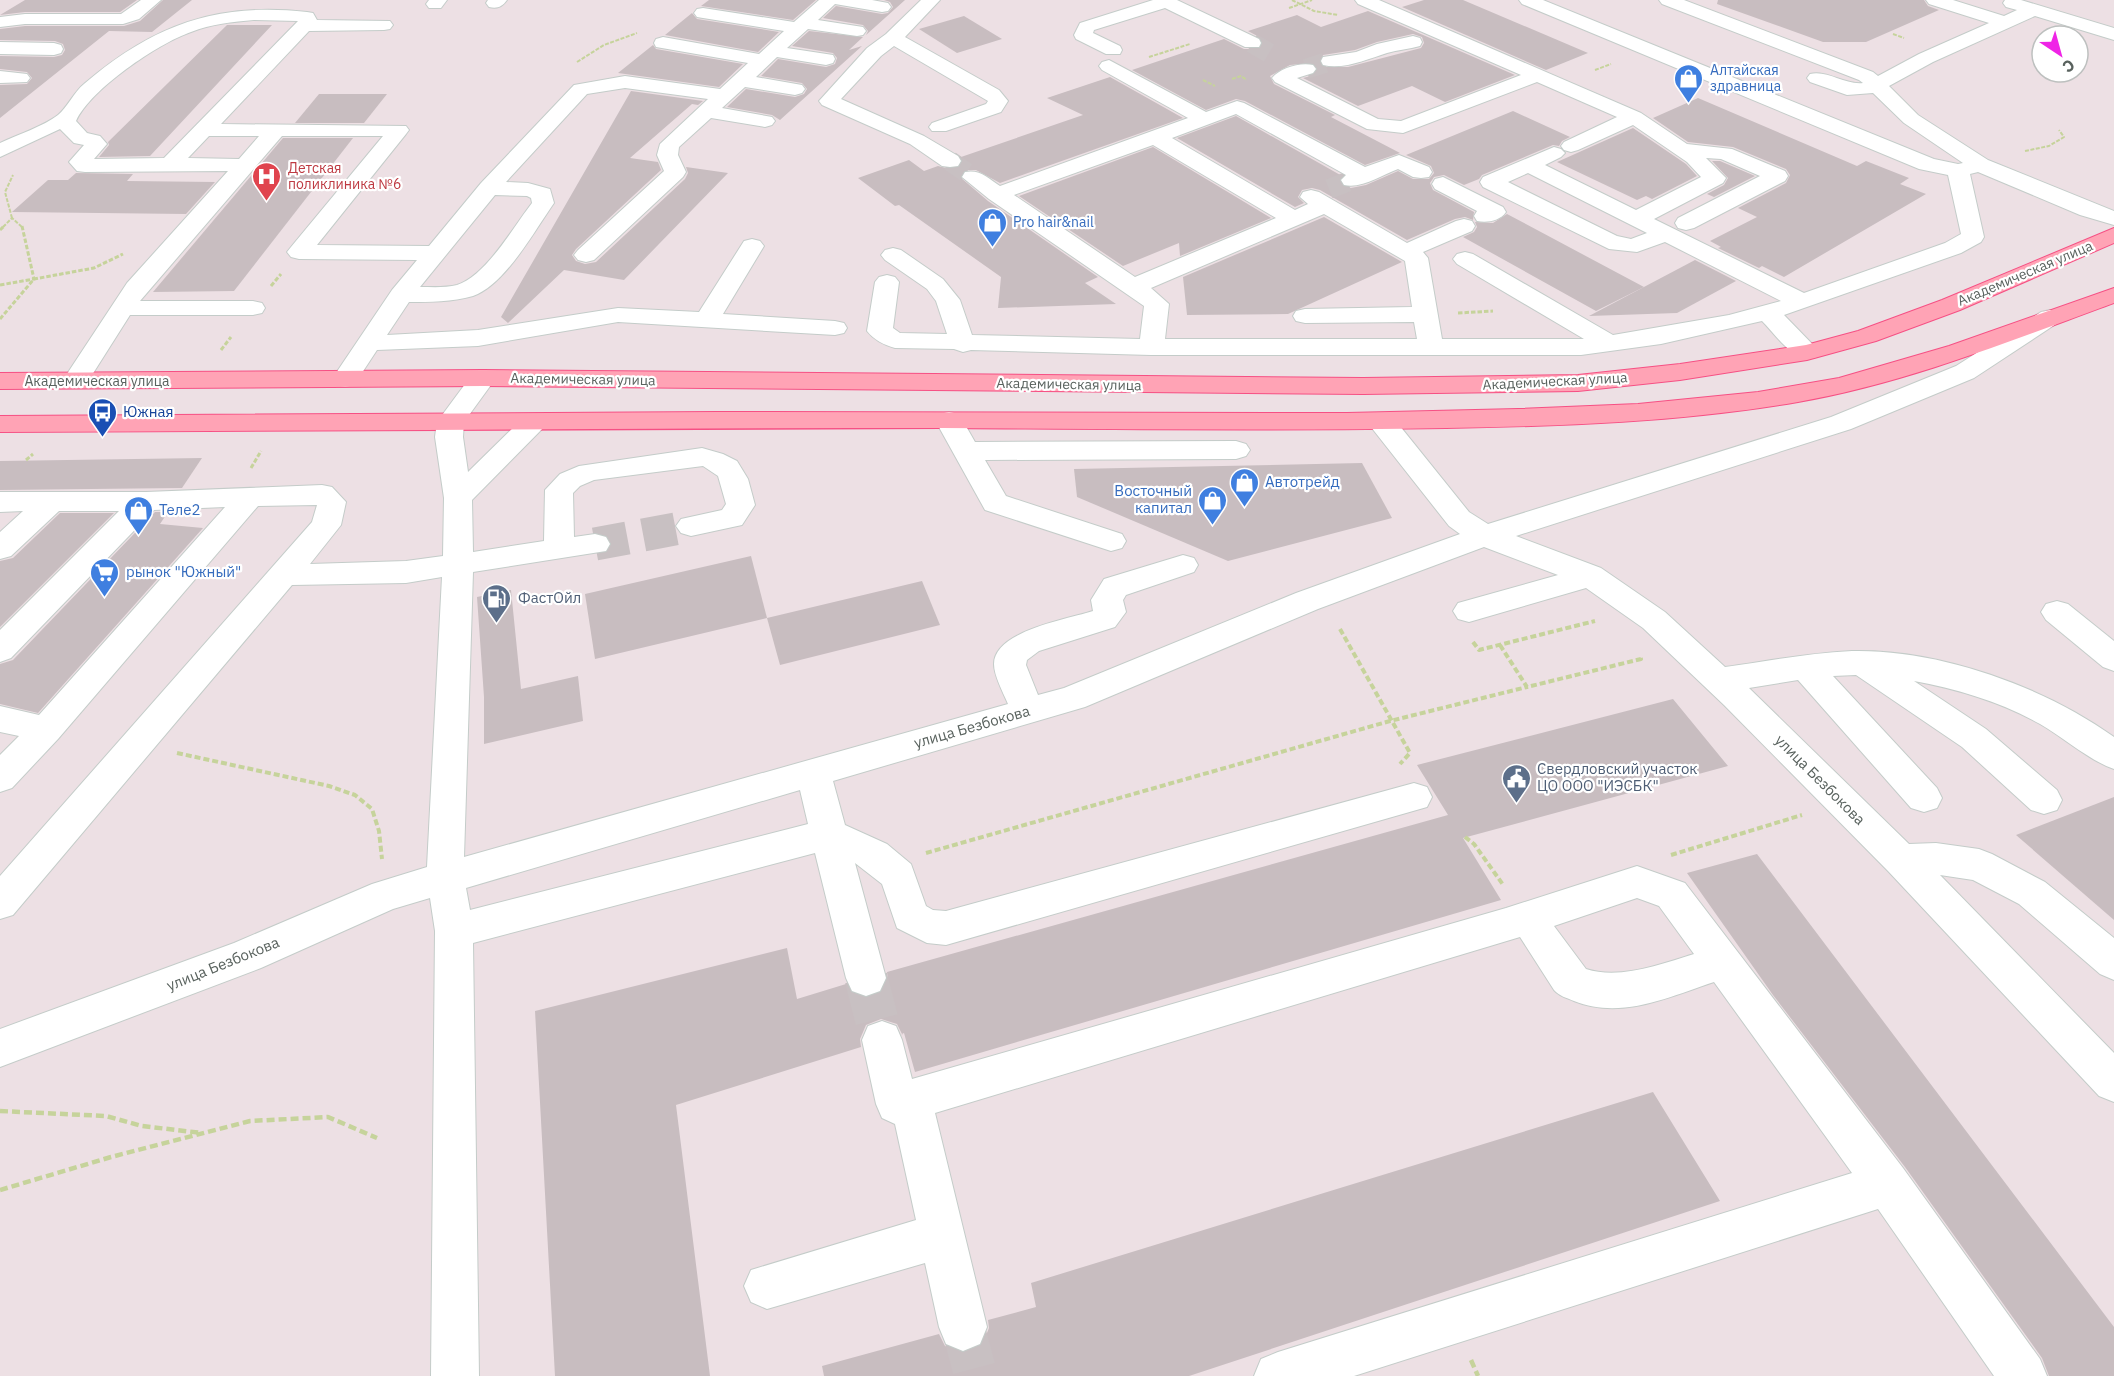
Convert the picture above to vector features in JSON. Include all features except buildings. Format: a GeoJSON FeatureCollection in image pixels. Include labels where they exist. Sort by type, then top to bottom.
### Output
{"type":"FeatureCollection","features":[{"type":"Feature","properties":{"kind":"main road","name":"Академическая улица"},"geometry":{"type":"LineString","coordinates":[[0,381],[483,378],[1351,386],[1566,383],[1680,372],[1807,352],[1867,336],[1952,305],[2114,235]]}},
{"type":"Feature","properties":{"kind":"main road"},"geometry":{"type":"LineString","coordinates":[[2050,317],[2114,285]]}},
{"type":"Feature","properties":{"kind":"main road"},"geometry":{"type":"LineString","coordinates":[[0,424],[949,420],[1381,421],[1597,415],[1689,409],[1802,393],[1910,367],[1964,350],[2114,295]]}},
{"type":"Feature","properties":{"kind":"main road"},"geometry":{"type":"LineString","coordinates":[[304,423],[345,380]]}},
{"type":"Feature","properties":{"kind":"street"},"geometry":{"type":"LineString","coordinates":[[25,19],[57,0]]}},
{"type":"Feature","properties":{"kind":"street"},"geometry":{"type":"LineString","coordinates":[[77,20],[105,0]]}},
{"type":"Feature","properties":{"kind":"street"},"geometry":{"type":"LineString","coordinates":[[0,22],[25,19],[123,19],[134,15],[152,0]]}},
{"type":"Feature","properties":{"kind":"street"},"geometry":{"type":"LineString","coordinates":[[586,255],[675,172],[667,158],[666,151],[670,144],[829,0]]}},
{"type":"Feature","properties":{"kind":"street"},"geometry":{"type":"LineString","coordinates":[[841,0],[882,7]]}},
{"type":"Feature","properties":{"kind":"street"},"geometry":{"type":"LineString","coordinates":[[931,0],[893,38],[874,52],[829,101],[917,141],[950,161]]}},
{"type":"Feature","properties":{"kind":"street"},"geometry":{"type":"LineString","coordinates":[[1528,0],[1927,164],[1969,168],[2114,210]]}},
{"type":"Feature","properties":{"kind":"street"},"geometry":{"type":"LineString","coordinates":[[1668,0],[1866,76],[1911,119],[1969,168]]}},
{"type":"Feature","properties":{"kind":"street"},"geometry":{"type":"LineString","coordinates":[[1935,0],[2003,22]]}},
{"type":"Feature","properties":{"kind":"street"},"geometry":{"type":"LineString","coordinates":[[2002,0],[2114,34]]}},
{"type":"Feature","properties":{"kind":"street"},"geometry":{"type":"LineString","coordinates":[[1204,119],[1111,58],[1083,35],[1086,27],[1164,1],[1252,43]]}},
{"type":"Feature","properties":{"kind":"street"},"geometry":{"type":"LineString","coordinates":[[1370,2],[1634,117],[1684,150],[1715,178],[1636,219]]}},
{"type":"Feature","properties":{"kind":"street"},"geometry":{"type":"LineString","coordinates":[[1817,78],[1852,91],[1863,91],[1916,63],[2033,10]]}},
{"type":"Feature","properties":{"kind":"street"},"geometry":{"type":"LineString","coordinates":[[703,13],[857,31]]}},
{"type":"Feature","properties":{"kind":"street"},"geometry":{"type":"LineString","coordinates":[[170,164],[308,22],[307,17],[288,14],[229,18],[201,23],[167,35],[90,87],[70,109],[65,122],[81,139],[93,140],[97,144],[80,162],[85,166],[244,165]]}},
{"type":"Feature","properties":{"kind":"street"},"geometry":{"type":"LineString","coordinates":[[304,26],[384,25]]}},
{"type":"Feature","properties":{"kind":"street"},"geometry":{"type":"LineString","coordinates":[[893,38],[992,94],[998,101],[994,108],[939,127]]}},
{"type":"Feature","properties":{"kind":"street"},"geometry":{"type":"LineString","coordinates":[[1330,61],[1359,57],[1384,48],[1413,42]]}},
{"type":"Feature","properties":{"kind":"street"},"geometry":{"type":"LineString","coordinates":[[663,43],[826,59]]}},
{"type":"Feature","properties":{"kind":"street"},"geometry":{"type":"LineString","coordinates":[[0,48],[54,49]]}},
{"type":"Feature","properties":{"kind":"street"},"geometry":{"type":"LineString","coordinates":[[1275,58],[1298,71],[1282,78],[1374,125],[1388,128],[1403,127],[1538,75]]}},
{"type":"Feature","properties":{"kind":"street"},"geometry":{"type":"LineString","coordinates":[[0,77],[20,78]]}},
{"type":"Feature","properties":{"kind":"street"},"geometry":{"type":"LineString","coordinates":[[740,80],[795,88]]}},
{"type":"Feature","properties":{"kind":"street"},"geometry":{"type":"LineString","coordinates":[[345,380],[401,295],[489,188],[580,89],[625,82],[724,95]]}},
{"type":"Feature","properties":{"kind":"street"},"geometry":{"type":"LineString","coordinates":[[997,194],[1237,107],[1358,177],[1399,161],[1421,172]]}},
{"type":"Feature","properties":{"kind":"street"},"geometry":{"type":"LineString","coordinates":[[707,111],[765,121]]}},
{"type":"Feature","properties":{"kind":"street"},"geometry":{"type":"LineString","coordinates":[[1634,117],[1491,182],[1609,241],[1626,247],[1642,244],[1665,233]]}},
{"type":"Feature","properties":{"kind":"street"},"geometry":{"type":"LineString","coordinates":[[0,151],[67,118]]}},
{"type":"Feature","properties":{"kind":"street"},"geometry":{"type":"LineString","coordinates":[[204,130],[399,130],[299,252],[435,253]]}},
{"type":"Feature","properties":{"kind":"street"},"geometry":{"type":"LineString","coordinates":[[76,380],[136,288],[276,130]]}},
{"type":"Feature","properties":{"kind":"street"},"geometry":{"type":"LineString","coordinates":[[1155,137],[1293,218]]}},
{"type":"Feature","properties":{"kind":"street"},"geometry":{"type":"LineString","coordinates":[[1684,150],[1725,153],[1777,176],[1686,223]]}},
{"type":"Feature","properties":{"kind":"street"},"geometry":{"type":"LineString","coordinates":[[1528,165],[1803,302]]}},
{"type":"Feature","properties":{"kind":"street"},"geometry":{"type":"LineString","coordinates":[[887,282],[880,331],[894,340],[963,344],[1151,347],[1581,347],[1661,336],[1767,312],[1803,302],[1953,249],[1972,237],[1968,207],[1969,168]]}},
{"type":"Feature","properties":{"kind":"street"},"geometry":{"type":"LineString","coordinates":[[973,177],[1157,304],[1151,347]]}},
{"type":"Feature","properties":{"kind":"street"},"geometry":{"type":"LineString","coordinates":[[1443,184],[1495,212],[1485,216]]}},
{"type":"Feature","properties":{"kind":"street"},"geometry":{"type":"LineString","coordinates":[[401,295],[452,294],[469,289],[484,280],[543,203],[542,194],[528,189],[489,188]]}},
{"type":"Feature","properties":{"kind":"street"},"geometry":{"type":"LineString","coordinates":[[2041,190],[2114,218]]}},
{"type":"Feature","properties":{"kind":"street"},"geometry":{"type":"LineString","coordinates":[[1133,287],[1293,218],[1327,197],[1416,258],[1431,348]]}},
{"type":"Feature","properties":{"kind":"street"},"geometry":{"type":"LineString","coordinates":[[1405,252],[1464,226]]}},
{"type":"Feature","properties":{"kind":"street"},"geometry":{"type":"LineString","coordinates":[[707,320],[752,246]]}},
{"type":"Feature","properties":{"kind":"street"},"geometry":{"type":"LineString","coordinates":[[892,255],[934,284],[948,300],[963,344]]}},
{"type":"Feature","properties":{"kind":"street"},"geometry":{"type":"LineString","coordinates":[[1465,259],[1610,343]]}},
{"type":"Feature","properties":{"kind":"street"},"geometry":{"type":"LineString","coordinates":[[123,308],[260,299]]}},
{"type":"Feature","properties":{"kind":"street"},"geometry":{"type":"LineString","coordinates":[[1767,312],[1807,352]]}},
{"type":"Feature","properties":{"kind":"street"},"geometry":{"type":"LineString","coordinates":[[1305,316],[1425,314]]}},
{"type":"Feature","properties":{"kind":"street"},"geometry":{"type":"LineString","coordinates":[[369,343],[478,338],[618,315],[835,328]]}},
{"type":"Feature","properties":{"kind":"street","name":"улица Безбокова"},"geometry":{"type":"LineString","coordinates":[[0,1048],[247,956],[385,895],[1074,698],[1307,601],[1484,536],[1841,423],[1965,372],[2050,317]]}},
{"type":"Feature","properties":{"kind":"street"},"geometry":{"type":"LineString","coordinates":[[455,1376],[454,931],[445,876],[458,565],[458,498],[449,437],[451,422],[483,378]]}},
{"type":"Feature","properties":{"kind":"street"},"geometry":{"type":"LineString","coordinates":[[949,420],[994,503],[1111,541]]}},
{"type":"Feature","properties":{"kind":"street"},"geometry":{"type":"LineString","coordinates":[[1381,421],[1459,519],[1484,536]]}},
{"type":"Feature","properties":{"kind":"street"},"geometry":{"type":"LineString","coordinates":[[458,498],[535,422]]}},
{"type":"Feature","properties":{"kind":"street"},"geometry":{"type":"LineString","coordinates":[[965,451],[1236,450]]}},
{"type":"Feature","properties":{"kind":"street"},"geometry":{"type":"LineString","coordinates":[[559,549],[559,490],[570,480],[589,472],[702,457],[721,462],[731,470],[741,505],[732,518],[691,526]]}},
{"type":"Feature","properties":{"kind":"street"},"geometry":{"type":"LineString","coordinates":[[0,502],[146,501],[322,494],[332,502],[326,525],[0,903]]}},
{"type":"Feature","properties":{"kind":"street"},"geometry":{"type":"LineString","coordinates":[[0,778],[46,730],[252,495]]}},
{"type":"Feature","properties":{"kind":"street"},"geometry":{"type":"LineString","coordinates":[[0,650],[146,501]]}},
{"type":"Feature","properties":{"kind":"street"},"geometry":{"type":"LineString","coordinates":[[0,549],[51,502]]}},
{"type":"Feature","properties":{"kind":"street","name":"улица Безбокова"},"geometry":{"type":"LineString","coordinates":[[1484,536],[1537,554],[1590,576],[1654,620],[1901,860],[2114,1082]]}},
{"type":"Feature","properties":{"kind":"street"},"geometry":{"type":"LineString","coordinates":[[284,575],[406,572],[595,544]]}},
{"type":"Feature","properties":{"kind":"street"},"geometry":{"type":"LineString","coordinates":[[1027,711],[1010,665],[1012,654],[1028,643],[1104,619],[1110,612],[1107,600],[1114,587],[1183,565]]}},
{"type":"Feature","properties":{"kind":"street"},"geometry":{"type":"LineString","coordinates":[[1468,611],[1590,576]]}},
{"type":"Feature","properties":{"kind":"street"},"geometry":{"type":"LineString","coordinates":[[2057,612],[2114,659]]}},
{"type":"Feature","properties":{"kind":"street"},"geometry":{"type":"LineString","coordinates":[[1718,680],[1820,665],[1896,665],[1942,673],[2040,707],[2114,755]]}},
{"type":"Feature","properties":{"kind":"street"},"geometry":{"type":"LineString","coordinates":[[1864,665],[1974,738],[2044,800]]}},
{"type":"Feature","properties":{"kind":"street"},"geometry":{"type":"LineString","coordinates":[[1812,675],[1924,798]]}},
{"type":"Feature","properties":{"kind":"street"},"geometry":{"type":"LineString","coordinates":[[0,719],[46,730]]}},
{"type":"Feature","properties":{"kind":"street"},"geometry":{"type":"LineString","coordinates":[[813,772],[866,978]]}},
{"type":"Feature","properties":{"kind":"street"},"geometry":{"type":"LineString","coordinates":[[454,931],[829,834],[874,855],[898,875],[910,916],[927,926],[946,928],[1414,797]]}},
{"type":"Feature","properties":{"kind":"street"},"geometry":{"type":"LineString","coordinates":[[1901,860],[1936,859],[1979,864],[2032,893],[2114,962]]}},
{"type":"Feature","properties":{"kind":"street"},"geometry":{"type":"LineString","coordinates":[[882,1040],[897,1104],[1528,917],[1637,882],[1672,894],[1887,1184],[2023,1376]]}},
{"type":"Feature","properties":{"kind":"street"},"geometry":{"type":"LineString","coordinates":[[1528,917],[1571,981],[1600,992],[1622,992],[1723,962]]}},
{"type":"Feature","properties":{"kind":"street"},"geometry":{"type":"LineString","coordinates":[[911,1100],[963,1327]]}},
{"type":"Feature","properties":{"kind":"street"},"geometry":{"type":"LineString","coordinates":[[1278,1376],[1887,1184]]}},
{"type":"Feature","properties":{"kind":"street"},"geometry":{"type":"LineString","coordinates":[[766,1286],[942,1234]]}},
{"type":"Feature","properties":{"kind":"path"},"geometry":{"type":"LineString","coordinates":[[1292,0],[1334,15],[1342,15],[1370,2]]}},
{"type":"Feature","properties":{"kind":"path"},"geometry":{"type":"LineString","coordinates":[[1289,8],[1312,0]]}},
{"type":"Feature","properties":{"kind":"path"},"geometry":{"type":"LineString","coordinates":[[1139,61],[1228,31]]}},
{"type":"Feature","properties":{"kind":"path"},"geometry":{"type":"LineString","coordinates":[[580,89],[571,80],[569,71],[580,59],[604,45],[639,32]]}},
{"type":"Feature","properties":{"kind":"path"},"geometry":{"type":"LineString","coordinates":[[1599,69],[1613,63]]}},
{"type":"Feature","properties":{"kind":"path"},"geometry":{"type":"LineString","coordinates":[[1240,76],[1252,72]]}},
{"type":"Feature","properties":{"kind":"path"},"geometry":{"type":"LineString","coordinates":[[2020,152],[2049,146],[2064,137],[2059,130]]}},
{"type":"Feature","properties":{"kind":"path"},"geometry":{"type":"LineString","coordinates":[[0,230],[12,218],[22,226],[34,279]]}},
{"type":"Feature","properties":{"kind":"path"},"geometry":{"type":"LineString","coordinates":[[0,285],[93,268],[124,254]]}},
{"type":"Feature","properties":{"kind":"path"},"geometry":{"type":"LineString","coordinates":[[260,299],[287,267]]}},
{"type":"Feature","properties":{"kind":"path"},"geometry":{"type":"LineString","coordinates":[[0,319],[34,279]]}},
{"type":"Feature","properties":{"kind":"path"},"geometry":{"type":"LineString","coordinates":[[27,460],[33,454]]}},
{"type":"Feature","properties":{"kind":"path"},"geometry":{"type":"LineString","coordinates":[[1340,628],[1390,721],[1410,753]]}},
{"type":"Feature","properties":{"kind":"path"},"geometry":{"type":"LineString","coordinates":[[1500,645],[1527,687]]}},
{"type":"Feature","properties":{"kind":"path"},"geometry":{"type":"LineString","coordinates":[[885,865],[1390,721],[1641,659],[1634,649]]}},
{"type":"Feature","properties":{"kind":"path"},"geometry":{"type":"LineString","coordinates":[[138,744],[329,786],[355,795],[372,809],[380,831],[382,863]]}},
{"type":"Feature","properties":{"kind":"path"},"geometry":{"type":"LineString","coordinates":[[1727,838],[1762,828]]}},
{"type":"Feature","properties":{"kind":"path"},"geometry":{"type":"LineString","coordinates":[[1466,837],[1474,844],[1528,917]]}},
{"type":"Feature","properties":{"kind":"path"},"geometry":{"type":"LineString","coordinates":[[0,1111],[106,1116],[142,1126],[206,1133]]}},
{"type":"Feature","properties":{"kind":"path"},"geometry":{"type":"LineString","coordinates":[[0,1190],[111,1157],[250,1121],[328,1117],[377,1138]]}},
{"type":"Feature","properties":{"kind":"tunnel"},"geometry":{"type":"LineString","coordinates":[[1252,43],[1269,53]]}},
{"type":"Feature","properties":{"kind":"tunnel"},"geometry":{"type":"LineString","coordinates":[[1306,69],[1330,61]]}},
{"type":"Feature","properties":{"kind":"tunnel"},"geometry":{"type":"LineString","coordinates":[[950,161],[973,177]]}},
{"type":"Feature","properties":{"kind":"tunnel"},"geometry":{"type":"LineString","coordinates":[[1329,189],[1352,180]]}},
{"type":"Feature","properties":{"kind":"tunnel"},"geometry":{"type":"LineString","coordinates":[[595,544],[691,526]]}},
{"type":"Feature","properties":{"kind":"tunnel"},"geometry":{"type":"LineString","coordinates":[[866,978],[882,1040]]}},
{"type":"Feature","properties":{"kind":"tunnel"},"geometry":{"type":"LineString","coordinates":[[963,1327],[976,1376]]}},
{"type":"Feature","properties":{"kind":"place","name":"Алтайская здравница"},"geometry":{"type":"Point","coordinates":[1689,104]}},
{"type":"Feature","properties":{"kind":"place","name":"Детская поликлиника №6"},"geometry":{"type":"Point","coordinates":[267,202]}},
{"type":"Feature","properties":{"kind":"place","name":"Pro hair&nail"},"geometry":{"type":"Point","coordinates":[992,248]}},
{"type":"Feature","properties":{"kind":"place","name":"Южная"},"geometry":{"type":"Point","coordinates":[102,438]}},
{"type":"Feature","properties":{"kind":"place","name":"Автотрейд"},"geometry":{"type":"Point","coordinates":[1244,508]}},
{"type":"Feature","properties":{"kind":"place","name":"Восточный капитал"},"geometry":{"type":"Point","coordinates":[1213,526]}},
{"type":"Feature","properties":{"kind":"place","name":"Теле2"},"geometry":{"type":"Point","coordinates":[138,536]}},
{"type":"Feature","properties":{"kind":"place","name":"рынок \"Южный\""},"geometry":{"type":"Point","coordinates":[105,598]}},
{"type":"Feature","properties":{"kind":"place","name":"ФастОйл"},"geometry":{"type":"Point","coordinates":[497,624]}},
{"type":"Feature","properties":{"kind":"place","name":"Свердловский участок ЦО ООО \"ИЭСБК\""},"geometry":{"type":"Point","coordinates":[1516,804]}}]}
